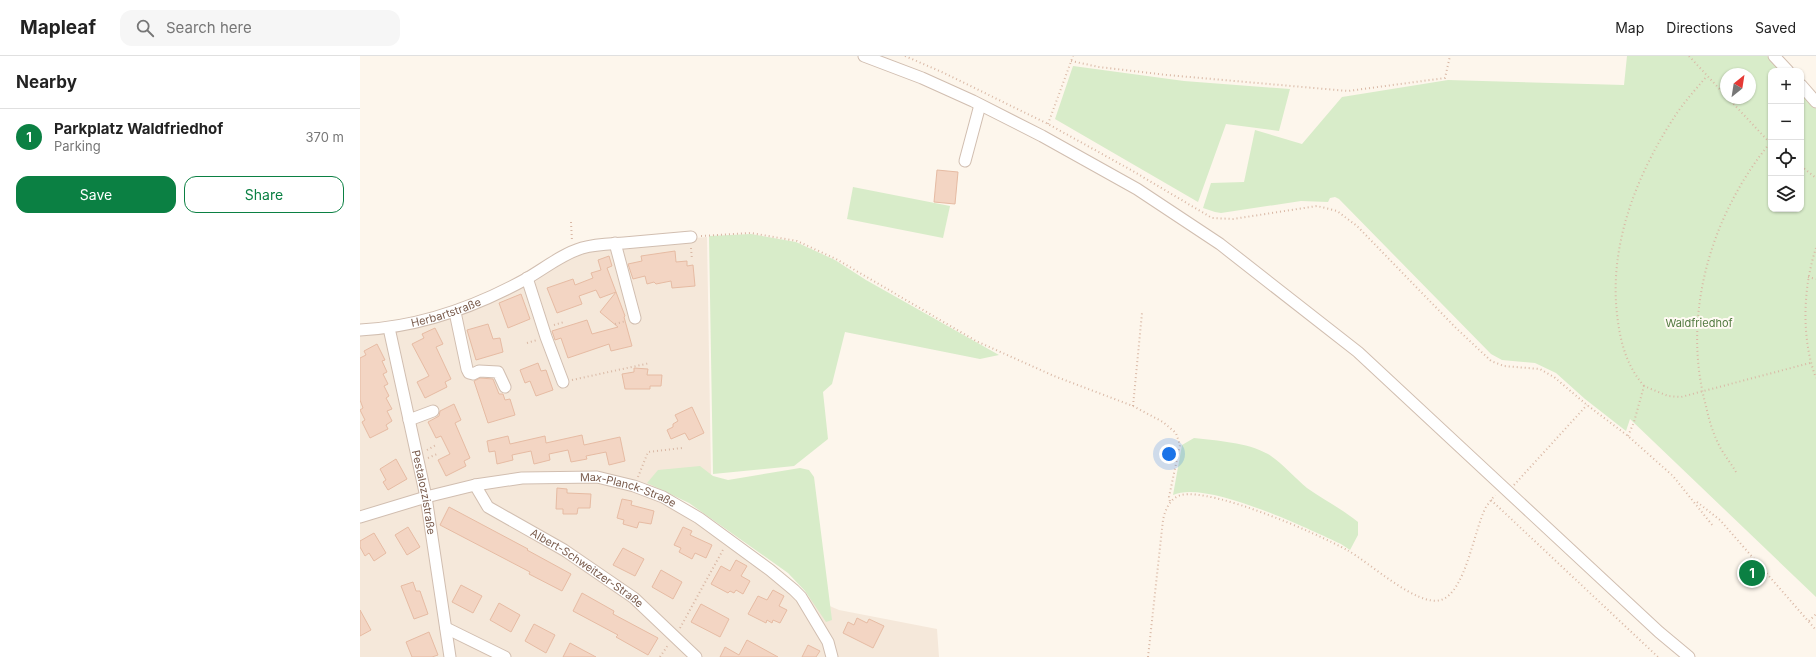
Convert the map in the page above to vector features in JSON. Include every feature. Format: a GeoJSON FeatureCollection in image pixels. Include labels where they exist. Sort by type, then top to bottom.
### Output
{"type":"FeatureCollection","features":[{"type":"Feature","properties":{"kind":"street"},"geometry":{"type":"LineString","coordinates":[[864,56],[922,78],[1042,136],[1136,189],[1220,244],[1358,352],[1659,632],[1689,657]]}},
{"type":"Feature","properties":{"kind":"street"},"geometry":{"type":"LineString","coordinates":[[1774,56],[1785,68]]}},
{"type":"Feature","properties":{"kind":"street"},"geometry":{"type":"LineString","coordinates":[[1804,88],[1816,102]]}},
{"type":"Feature","properties":{"kind":"street"},"geometry":{"type":"LineString","coordinates":[[965,161],[980,105]]}},
{"type":"Feature","properties":{"kind":"street","name":"Herbartstraße"},"geometry":{"type":"LineString","coordinates":[[360,330],[389,328],[455,312],[486,300],[527,278],[561,257],[582,248],[615,243],[691,237]]}},
{"type":"Feature","properties":{"kind":"street"},"geometry":{"type":"LineString","coordinates":[[615,243],[635,318]]}},
{"type":"Feature","properties":{"kind":"street"},"geometry":{"type":"LineString","coordinates":[[527,278],[546,337],[563,382]]}},
{"type":"Feature","properties":{"kind":"street"},"geometry":{"type":"LineString","coordinates":[[455,312],[469,373],[473,374],[479,371],[498,372],[505,387]]}},
{"type":"Feature","properties":{"kind":"street","name":"Pestalozzistraße"},"geometry":{"type":"LineString","coordinates":[[389,328],[426,496],[450,657]]}},
{"type":"Feature","properties":{"kind":"street"},"geometry":{"type":"LineString","coordinates":[[409,420],[432,411]]}},
{"type":"Feature","properties":{"kind":"street","name":"Max-Planck-Straße"},"geometry":{"type":"LineString","coordinates":[[360,517],[426,496],[475,485],[522,478],[597,477],[634,486],[663,497],[699,518],[770,570],[801,597],[828,642],[832,657]]}},
{"type":"Feature","properties":{"kind":"street","name":"Albert-Schweitzer-Straße"},"geometry":{"type":"LineString","coordinates":[[475,485],[488,507],[564,550],[634,598],[696,657]]}},
{"type":"Feature","properties":{"kind":"street"},"geometry":{"type":"LineString","coordinates":[[446,628],[505,657]]}},
{"type":"Feature","properties":{"kind":"path"},"geometry":{"type":"LineString","coordinates":[[905,56],[944,73],[1048,124],[1131,170],[1212,218],[1233,219],[1317,206],[1337,211],[1357,226],[1454,326],[1491,361],[1504,366],[1540,369],[1554,377],[1587,405],[1628,436],[1673,476],[1694,500],[1713,526]]}},
{"type":"Feature","properties":{"kind":"path"},"geometry":{"type":"LineString","coordinates":[[1042,136],[1048,124],[1073,56]]}},
{"type":"Feature","properties":{"kind":"path"},"geometry":{"type":"LineString","coordinates":[[1071,61],[1099,67],[1167,75],[1348,91],[1445,78],[1450,56]]}},
{"type":"Feature","properties":{"kind":"path"},"geometry":{"type":"LineString","coordinates":[[1689,56],[1720,90]]}},
{"type":"Feature","properties":{"kind":"path"},"geometry":{"type":"LineString","coordinates":[[1707,76],[1675,116],[1655,150],[1638,182],[1628,213],[1615,270],[1615,300],[1618,325],[1622,347],[1627,361],[1644,386],[1668,396],[1681,397],[1810,363]]}},
{"type":"Feature","properties":{"kind":"path"},"geometry":{"type":"LineString","coordinates":[[1734,104],[1768,140]]}},
{"type":"Feature","properties":{"kind":"path"},"geometry":{"type":"LineString","coordinates":[[1736,472],[1720,447],[1712,430],[1702,392],[1698,368],[1697,322],[1699,298],[1705,272],[1715,241],[1739,188],[1753,165],[1768,147]]}},
{"type":"Feature","properties":{"kind":"path"},"geometry":{"type":"LineString","coordinates":[[1804,168],[1816,178]]}},
{"type":"Feature","properties":{"kind":"path"},"geometry":{"type":"LineString","coordinates":[[571,222],[572,252]]}},
{"type":"Feature","properties":{"kind":"path"},"geometry":{"type":"LineString","coordinates":[[691,237],[751,233],[797,241],[836,259],[976,341],[1054,376],[1133,406],[1162,422],[1176,433],[1180,445],[1169,497],[1170,502]]}},
{"type":"Feature","properties":{"kind":"path"},"geometry":{"type":"LineString","coordinates":[[1816,248],[1808,277],[1805,312],[1810,363],[1816,378]]}},
{"type":"Feature","properties":{"kind":"path"},"geometry":{"type":"LineString","coordinates":[[1808,277],[1816,279]]}},
{"type":"Feature","properties":{"kind":"path"},"geometry":{"type":"LineString","coordinates":[[1133,406],[1142,313]]}},
{"type":"Feature","properties":{"kind":"path"},"geometry":{"type":"LineString","coordinates":[[563,382],[650,363]]}},
{"type":"Feature","properties":{"kind":"path"},"geometry":{"type":"LineString","coordinates":[[1628,436],[1634,422],[1644,386]]}},
{"type":"Feature","properties":{"kind":"path"},"geometry":{"type":"LineString","coordinates":[[1148,657],[1164,514],[1170,502],[1176,497],[1188,495],[1212,497],[1250,507],[1357,555],[1413,595],[1427,601],[1441,600],[1452,592],[1462,577],[1486,508],[1491,500],[1495,495],[1509,491],[1587,405]]}},
{"type":"Feature","properties":{"kind":"path"},"geometry":{"type":"LineString","coordinates":[[634,486],[648,452],[682,448]]}},
{"type":"Feature","properties":{"kind":"path"},"geometry":{"type":"LineString","coordinates":[[1491,500],[1658,657]]}},
{"type":"Feature","properties":{"kind":"path"},"geometry":{"type":"LineString","coordinates":[[1694,500],[1720,520],[1816,630]]}},
{"type":"Feature","properties":{"kind":"path"},"geometry":{"type":"LineString","coordinates":[[660,657],[674,636],[729,540]]}},
{"type":"Feature","properties":{"kind":"path"},"geometry":{"type":"LineString","coordinates":[[1809,621],[1816,614]]}},
{"type":"Feature","properties":{"kind":"shaded area"},"geometry":{"type":"Polygon","coordinates":[[[707,237],[711,474],[670,478],[664,495],[804,595],[839,610],[937,629],[939,657],[360,657],[360,331],[447,315],[562,257],[616,244],[707,237]]]}},
{"type":"Feature","properties":{"kind":"green space","name":"Waldfriedhof"},"geometry":{"type":"Polygon","coordinates":[[[1627,56],[1767,56],[1778,68],[1768,68],[1768,212],[1804,212],[1804,96],[1816,109],[1816,597],[1630,419],[1626,431],[1585,399],[1556,373],[1535,363],[1502,360],[1491,354],[1339,199],[1335,197],[1330,198],[1328,202],[1301,201],[1221,213],[1203,208],[1211,183],[1244,182],[1255,130],[1302,144],[1342,97],[1448,80],[1624,85],[1627,56]]]}},
{"type":"Feature","properties":{"kind":"green space"},"geometry":{"type":"Polygon","coordinates":[[[1073,66],[1184,81],[1290,89],[1279,131],[1226,124],[1198,202],[1055,119],[1073,66]]]}},
{"type":"Feature","properties":{"kind":"green space"},"geometry":{"type":"Polygon","coordinates":[[[853,187],[950,206],[943,238],[847,219],[853,187]]]}},
{"type":"Feature","properties":{"kind":"green space"},"geometry":{"type":"Polygon","coordinates":[[[751,234],[796,242],[835,260],[866,280],[999,355],[980,359],[845,332],[832,384],[823,392],[828,439],[794,466],[713,474],[709,236],[751,234]]]}},
{"type":"Feature","properties":{"kind":"green space"},"geometry":{"type":"Polygon","coordinates":[[[1194,438],[1241,444],[1259,450],[1273,457],[1307,488],[1358,522],[1358,535],[1350,550],[1341,544],[1282,518],[1232,500],[1209,494],[1188,492],[1173,495],[1182,445],[1194,438]]]}},
{"type":"Feature","properties":{"kind":"green space"},"geometry":{"type":"Polygon","coordinates":[[[700,466],[713,476],[728,480],[800,468],[809,470],[814,477],[832,620],[826,622],[805,591],[788,573],[689,503],[647,483],[658,470],[700,466]]]}},
{"type":"Feature","properties":{"kind":"building"},"geometry":{"type":"Polygon","coordinates":[[[937,170],[958,172],[955,204],[934,202],[937,170]]]}},
{"type":"Feature","properties":{"kind":"building"},"geometry":{"type":"Polygon","coordinates":[[[675,251],[676,262],[687,261],[687,266],[693,265],[695,286],[672,288],[671,281],[647,284],[645,276],[633,279],[628,264],[642,261],[641,256],[675,251]]]}},
{"type":"Feature","properties":{"kind":"building"},"geometry":{"type":"Polygon","coordinates":[[[609,256],[612,266],[607,268],[616,292],[600,298],[596,290],[579,296],[582,304],[557,313],[547,288],[573,279],[575,285],[593,278],[591,273],[601,270],[598,260],[609,256]]]}},
{"type":"Feature","properties":{"kind":"building"},"geometry":{"type":"Polygon","coordinates":[[[616,292],[625,316],[624,317],[632,346],[611,351],[609,344],[568,358],[561,338],[555,340],[552,331],[587,320],[592,334],[618,327],[600,312],[616,292]]]}},
{"type":"Feature","properties":{"kind":"building"},"geometry":{"type":"Polygon","coordinates":[[[521,294],[530,319],[508,328],[499,303],[521,294]]]}},
{"type":"Feature","properties":{"kind":"building"},"geometry":{"type":"Polygon","coordinates":[[[488,324],[493,339],[500,338],[503,352],[476,360],[467,330],[488,324]]]}},
{"type":"Feature","properties":{"kind":"building"},"geometry":{"type":"Polygon","coordinates":[[[435,328],[443,344],[436,347],[451,379],[445,382],[447,387],[425,398],[417,382],[429,376],[412,344],[424,338],[422,334],[435,328]]]}},
{"type":"Feature","properties":{"kind":"building"},"geometry":{"type":"Polygon","coordinates":[[[377,344],[385,360],[382,361],[387,372],[383,374],[388,384],[384,386],[389,396],[386,398],[392,409],[387,411],[392,421],[386,425],[388,429],[370,438],[362,422],[365,420],[360,410],[363,408],[360,400],[360,358],[366,355],[364,351],[377,344]]]}},
{"type":"Feature","properties":{"kind":"building"},"geometry":{"type":"Polygon","coordinates":[[[538,363],[541,371],[546,370],[553,390],[536,396],[530,381],[525,383],[520,370],[538,363]]]}},
{"type":"Feature","properties":{"kind":"building"},"geometry":{"type":"Polygon","coordinates":[[[634,368],[648,369],[647,375],[662,375],[661,386],[650,386],[650,389],[625,389],[622,374],[634,372],[634,368]]]}},
{"type":"Feature","properties":{"kind":"building"},"geometry":{"type":"Polygon","coordinates":[[[480,378],[493,379],[499,394],[503,394],[505,400],[510,399],[515,415],[488,423],[474,381],[480,378]]]}},
{"type":"Feature","properties":{"kind":"building"},"geometry":{"type":"Polygon","coordinates":[[[454,404],[461,420],[455,423],[470,458],[464,461],[466,466],[446,476],[438,460],[450,454],[441,436],[436,438],[428,422],[439,416],[440,411],[454,404]]]}},
{"type":"Feature","properties":{"kind":"building"},"geometry":{"type":"Polygon","coordinates":[[[692,407],[704,433],[689,440],[685,433],[671,439],[667,430],[673,427],[673,424],[678,421],[675,415],[692,407]]]}},
{"type":"Feature","properties":{"kind":"building"},"geometry":{"type":"Polygon","coordinates":[[[582,435],[584,445],[620,437],[625,461],[609,465],[606,452],[586,456],[587,459],[571,462],[568,450],[549,454],[550,460],[534,464],[531,451],[512,455],[513,460],[497,464],[495,451],[489,452],[487,441],[508,436],[510,444],[545,436],[546,443],[582,435]]]}},
{"type":"Feature","properties":{"kind":"building"},"geometry":{"type":"Polygon","coordinates":[[[396,459],[407,479],[388,490],[383,482],[386,480],[380,469],[396,459]]]}},
{"type":"Feature","properties":{"kind":"building"},"geometry":{"type":"Polygon","coordinates":[[[557,488],[567,489],[567,493],[591,494],[590,508],[578,508],[577,514],[563,514],[563,509],[556,509],[557,488]]]}},
{"type":"Feature","properties":{"kind":"building"},"geometry":{"type":"Polygon","coordinates":[[[622,499],[632,501],[631,505],[654,511],[651,524],[639,522],[637,528],[623,524],[624,520],[617,518],[622,499]]]}},
{"type":"Feature","properties":{"kind":"building"},"geometry":{"type":"Polygon","coordinates":[[[449,507],[528,549],[527,550],[571,574],[562,591],[529,574],[530,572],[440,525],[449,507]]]}},
{"type":"Feature","properties":{"kind":"building"},"geometry":{"type":"Polygon","coordinates":[[[408,527],[420,547],[407,555],[395,535],[408,527]]]}},
{"type":"Feature","properties":{"kind":"building"},"geometry":{"type":"Polygon","coordinates":[[[683,527],[692,531],[690,535],[712,545],[706,558],[695,553],[692,559],[679,552],[681,548],[674,545],[683,527]]]}},
{"type":"Feature","properties":{"kind":"building"},"geometry":{"type":"Polygon","coordinates":[[[374,533],[386,553],[374,561],[369,553],[365,556],[360,547],[360,541],[374,533]]]}},
{"type":"Feature","properties":{"kind":"building"},"geometry":{"type":"Polygon","coordinates":[[[623,548],[644,559],[635,576],[613,565],[623,548]]]}},
{"type":"Feature","properties":{"kind":"building"},"geometry":{"type":"Polygon","coordinates":[[[736,560],[747,566],[741,576],[750,581],[743,594],[736,590],[734,593],[730,591],[728,593],[711,584],[721,566],[730,571],[736,560]]]}},
{"type":"Feature","properties":{"kind":"building"},"geometry":{"type":"Polygon","coordinates":[[[661,570],[682,582],[673,599],[652,587],[661,570]]]}},
{"type":"Feature","properties":{"kind":"building"},"geometry":{"type":"Polygon","coordinates":[[[413,582],[416,591],[420,591],[428,614],[414,619],[401,586],[413,582]]]}},
{"type":"Feature","properties":{"kind":"building"},"geometry":{"type":"Polygon","coordinates":[[[461,585],[482,596],[473,613],[452,602],[461,585]]]}},
{"type":"Feature","properties":{"kind":"building"},"geometry":{"type":"Polygon","coordinates":[[[773,590],[784,596],[779,606],[787,610],[780,623],[773,620],[772,623],[767,620],[766,623],[748,614],[758,596],[767,600],[773,590]]]}},
{"type":"Feature","properties":{"kind":"building"},"geometry":{"type":"Polygon","coordinates":[[[582,593],[614,611],[613,614],[658,638],[648,655],[616,637],[618,635],[573,611],[582,593]]]}},
{"type":"Feature","properties":{"kind":"building"},"geometry":{"type":"Polygon","coordinates":[[[499,603],[520,615],[511,632],[490,620],[499,603]]]}},
{"type":"Feature","properties":{"kind":"building"},"geometry":{"type":"Polygon","coordinates":[[[701,604],[729,619],[720,637],[691,622],[701,604]]]}},
{"type":"Feature","properties":{"kind":"building"},"geometry":{"type":"Polygon","coordinates":[[[360,610],[371,630],[360,636],[360,610]]]}},
{"type":"Feature","properties":{"kind":"building"},"geometry":{"type":"Polygon","coordinates":[[[857,618],[867,623],[869,619],[884,626],[873,648],[843,633],[848,622],[854,625],[857,618]]]}},
{"type":"Feature","properties":{"kind":"building"},"geometry":{"type":"Polygon","coordinates":[[[534,624],[555,635],[546,653],[525,641],[534,624]]]}},
{"type":"Feature","properties":{"kind":"building"},"geometry":{"type":"Polygon","coordinates":[[[429,632],[438,655],[432,657],[412,657],[406,642],[429,632]]]}},
{"type":"Feature","properties":{"kind":"building"},"geometry":{"type":"Polygon","coordinates":[[[747,640],[778,657],[720,657],[725,647],[739,655],[747,640]]]}},
{"type":"Feature","properties":{"kind":"building"},"geometry":{"type":"Polygon","coordinates":[[[570,643],[581,649],[596,657],[563,657],[570,643]]]}},
{"type":"Feature","properties":{"kind":"building"},"geometry":{"type":"Polygon","coordinates":[[[808,645],[820,651],[816,657],[802,657],[808,645]]]}},
{"type":"Feature","properties":{"kind":"place","name":"Parkplatz Waldfriedhof"},"geometry":{"type":"Point","coordinates":[1752,573]}}]}
